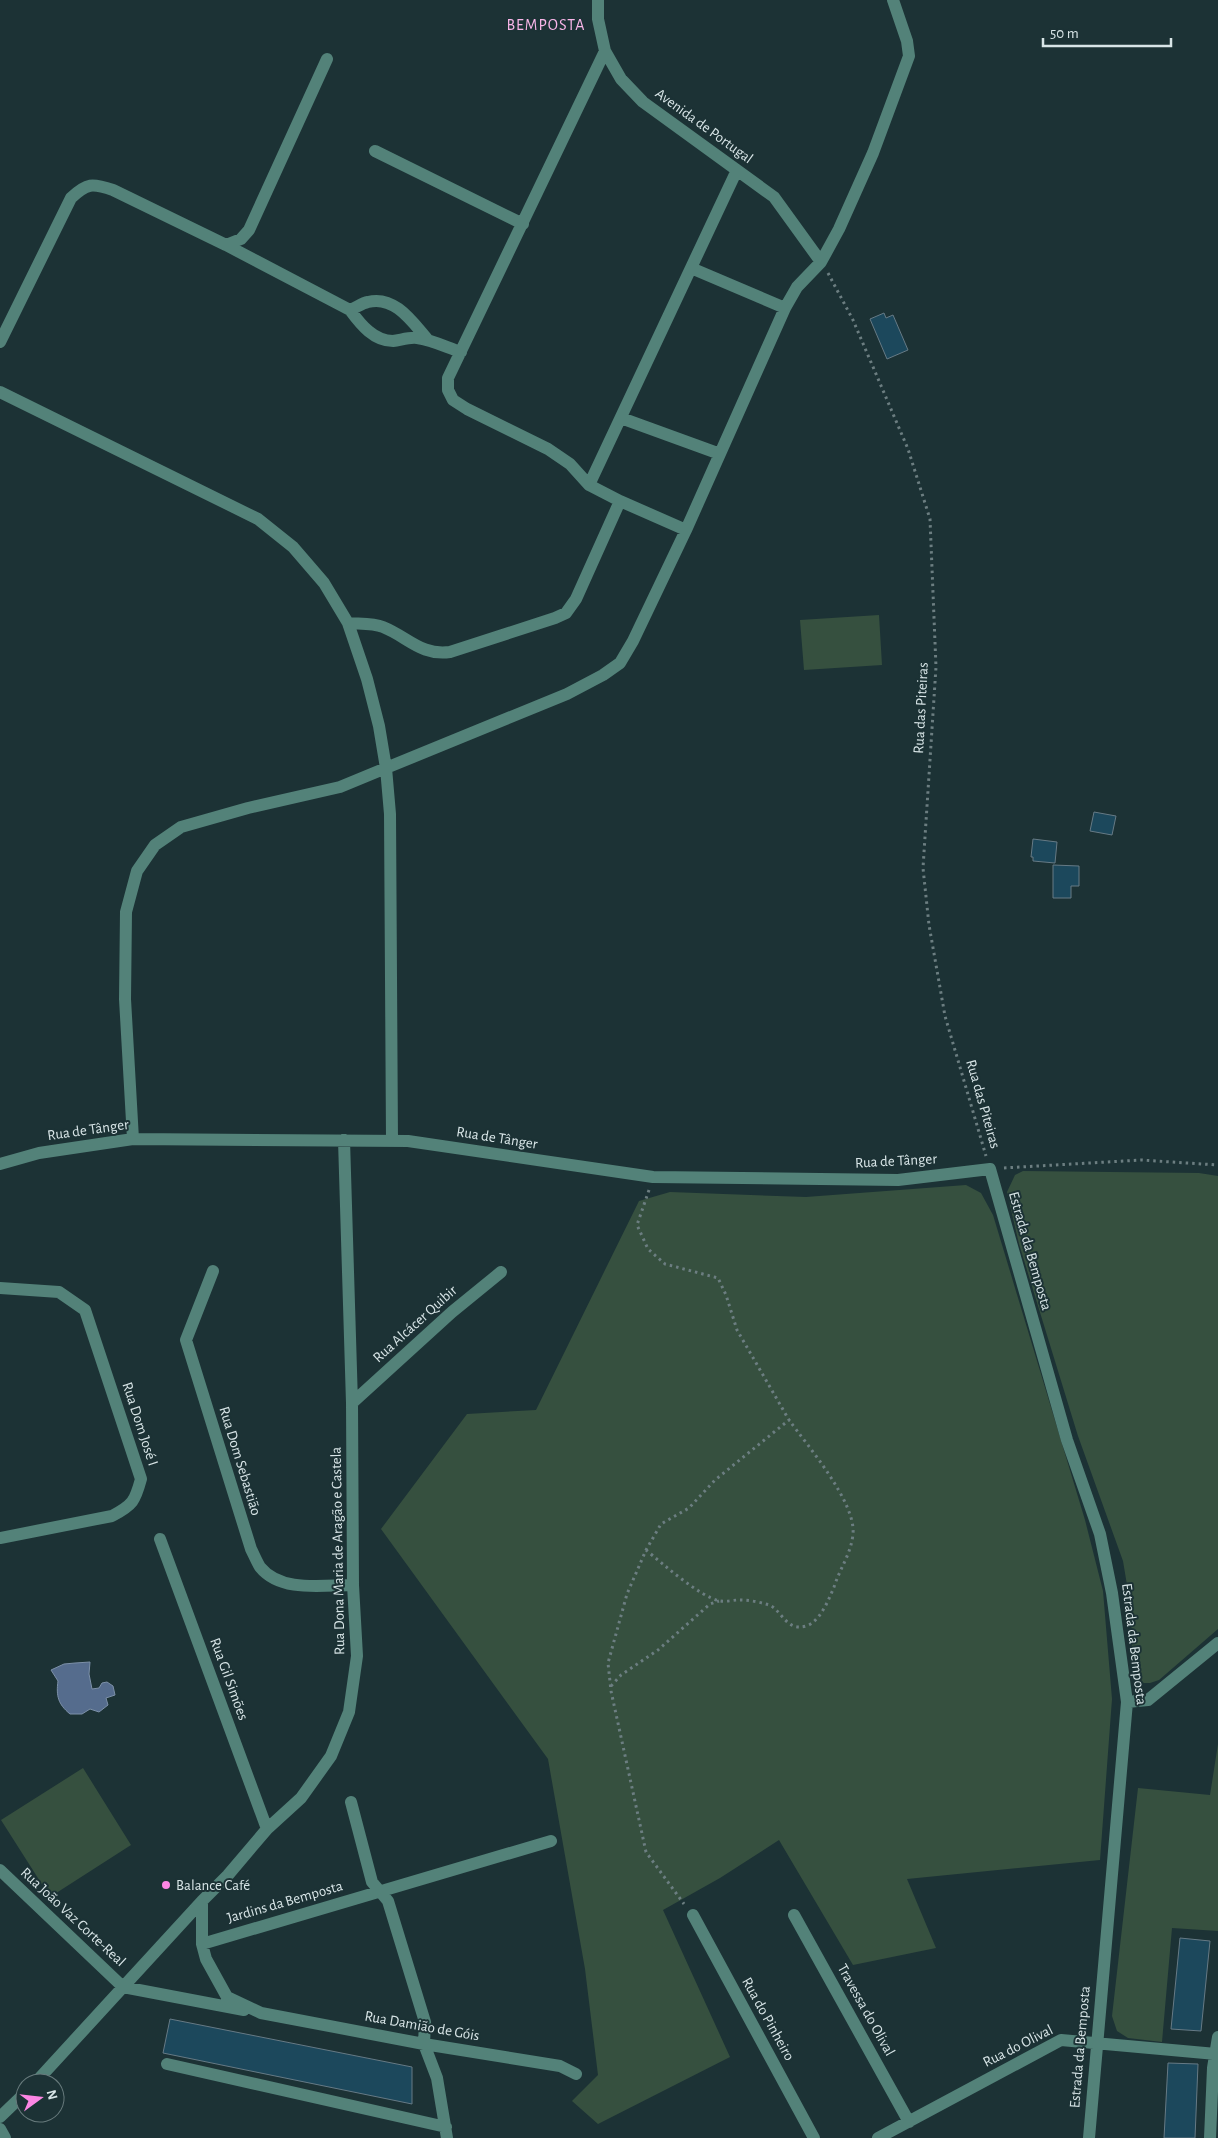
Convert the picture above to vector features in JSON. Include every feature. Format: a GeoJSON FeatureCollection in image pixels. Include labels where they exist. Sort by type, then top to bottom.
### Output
{"type":"FeatureCollection","features":[{"type":"Feature","properties":{"kind":"street","name":"Avenida de Portugal"},"geometry":{"type":"LineString","coordinates":[[598,0],[598,19],[605,51],[621,79],[643,102],[774,197],[821,262]]}},
{"type":"Feature","properties":{"kind":"street"},"geometry":{"type":"LineString","coordinates":[[132,1139],[125,999],[126,912],[137,871],[155,845],[181,827],[248,808],[340,786],[567,694],[603,675],[620,662],[633,641],[686,530],[785,308],[797,287],[821,262],[839,229],[873,153],[909,56],[907,41],[893,0]]}},
{"type":"Feature","properties":{"kind":"street"},"geometry":{"type":"LineString","coordinates":[[605,51],[448,378],[448,390],[453,400],[467,409],[548,449],[570,464],[589,485],[686,530]]}},
{"type":"Feature","properties":{"kind":"street"},"geometry":{"type":"LineString","coordinates":[[226,245],[241,239],[249,230],[327,60]]}},
{"type":"Feature","properties":{"kind":"street"},"geometry":{"type":"LineString","coordinates":[[374,151],[523,224]]}},
{"type":"Feature","properties":{"kind":"street"},"geometry":{"type":"LineString","coordinates":[[589,485],[737,170]]}},
{"type":"Feature","properties":{"kind":"street"},"geometry":{"type":"LineString","coordinates":[[0,342],[71,198],[82,187],[96,184],[113,190],[226,245],[350,310],[360,324],[373,335],[392,341],[414,337],[461,352]]}},
{"type":"Feature","properties":{"kind":"street"},"geometry":{"type":"LineString","coordinates":[[691,268],[785,308]]}},
{"type":"Feature","properties":{"kind":"street"},"geometry":{"type":"LineString","coordinates":[[350,310],[369,302],[386,303],[403,310],[428,340]]}},
{"type":"Feature","properties":{"kind":"street"},"geometry":{"type":"LineString","coordinates":[[0,392],[258,519],[293,547],[324,583],[348,623],[367,679],[379,726],[386,768],[390,814],[392,1141]]}},
{"type":"Feature","properties":{"kind":"street"},"geometry":{"type":"LineString","coordinates":[[621,418],[720,454]]}},
{"type":"Feature","properties":{"kind":"street"},"geometry":{"type":"LineString","coordinates":[[348,623],[382,626],[427,651],[438,654],[450,652],[555,618],[566,613],[576,599],[620,501]]}},
{"type":"Feature","properties":{"kind":"street","name":"Rua de Tânger"},"geometry":{"type":"LineString","coordinates":[[0,1164],[39,1153],[132,1139],[344,1140],[408,1141],[654,1177],[898,1180],[990,1169]]}},
{"type":"Feature","properties":{"kind":"street","name":"Rua Dona Maria de Aragão e Castela"},"geometry":{"type":"LineString","coordinates":[[44,2073],[228,1875],[267,1829],[301,1798],[331,1756],[349,1712],[357,1656],[353,1585],[352,1402],[344,1140]]}},
{"type":"Feature","properties":{"kind":"street","name":"Estrada da Bemposta"},"geometry":{"type":"LineString","coordinates":[[990,1169],[1067,1440],[1100,1534],[1112,1593],[1128,1702],[1101,1987],[1090,2138]]}},
{"type":"Feature","properties":{"kind":"street","name":"Rua Dom Sebastião"},"geometry":{"type":"LineString","coordinates":[[213,1271],[186,1340],[251,1550],[261,1567],[274,1579],[290,1584],[353,1585]]}},
{"type":"Feature","properties":{"kind":"street","name":"Rua Alcácer Quibir"},"geometry":{"type":"LineString","coordinates":[[352,1402],[452,1312],[501,1272]]}},
{"type":"Feature","properties":{"kind":"street","name":"Rua Dom José I"},"geometry":{"type":"LineString","coordinates":[[0,1288],[59,1292],[85,1310],[141,1479],[136,1498],[129,1507],[112,1516],[0,1538]]}},
{"type":"Feature","properties":{"kind":"street","name":"Rua Gil Simões"},"geometry":{"type":"LineString","coordinates":[[160,1539],[267,1829]]}},
{"type":"Feature","properties":{"kind":"street"},"geometry":{"type":"LineString","coordinates":[[1128,1702],[1148,1700],[1218,1643]]}},
{"type":"Feature","properties":{"kind":"street"},"geometry":{"type":"LineString","coordinates":[[167,2064],[447,2133],[437,2078],[424,2044],[425,2022],[388,1901],[378,1892],[372,1882],[351,1802]]}},
{"type":"Feature","properties":{"kind":"street","name":"Jardins da Bemposta"},"geometry":{"type":"LineString","coordinates":[[202,1944],[552,1841]]}},
{"type":"Feature","properties":{"kind":"street","name":"Rua João Vaz Corte-Real"},"geometry":{"type":"LineString","coordinates":[[0,1870],[123,1987]]}},
{"type":"Feature","properties":{"kind":"street","name":"Rua Damião de Góis"},"geometry":{"type":"LineString","coordinates":[[202,1901],[202,1944],[206,1959],[227,1997],[261,2014]]}},
{"type":"Feature","properties":{"kind":"street","name":"Rua do Pinheiro"},"geometry":{"type":"LineString","coordinates":[[693,1915],[814,2138]]}},
{"type":"Feature","properties":{"kind":"street","name":"Travessa do Olival"},"geometry":{"type":"LineString","coordinates":[[794,1915],[909,2122]]}},
{"type":"Feature","properties":{"kind":"street","name":"Rua Damião de Góis"},"geometry":{"type":"LineString","coordinates":[[123,1987],[424,2044],[560,2066],[576,2074]]}},
{"type":"Feature","properties":{"kind":"street"},"geometry":{"type":"LineString","coordinates":[[1210,2138],[1213,2068],[1218,2037]]}},
{"type":"Feature","properties":{"kind":"street","name":"Rua do Olival"},"geometry":{"type":"LineString","coordinates":[[878,2138],[1062,2040],[1098,2045],[1216,2054]]}},
{"type":"Feature","properties":{"kind":"street"},"geometry":{"type":"LineString","coordinates":[[0,2117],[15,2103]]}},
{"type":"Feature","properties":{"kind":"street"},"geometry":{"type":"LineString","coordinates":[[0,2129],[5,2138]]}},
{"type":"Feature","properties":{"kind":"path","name":"Rua das Piteiras"},"geometry":{"type":"LineString","coordinates":[[821,262],[853,320],[908,449],[930,519],[936,667],[923,868],[929,925],[945,1016],[990,1169]]}},
{"type":"Feature","properties":{"kind":"path"},"geometry":{"type":"LineString","coordinates":[[990,1169],[1141,1160],[1218,1165]]}},
{"type":"Feature","properties":{"kind":"path"},"geometry":{"type":"LineString","coordinates":[[611,1686],[621,1675],[658,1650],[710,1604],[720,1601],[740,1600],[772,1606],[788,1623],[799,1627],[808,1626],[818,1616],[829,1599],[838,1575],[848,1558],[853,1532],[852,1521],[834,1481],[789,1420],[737,1330],[726,1295],[718,1278],[665,1264],[648,1249],[637,1224],[654,1177]]}},
{"type":"Feature","properties":{"kind":"path"},"geometry":{"type":"LineString","coordinates":[[693,1915],[646,1852],[611,1686],[608,1663],[627,1594],[646,1550],[661,1524],[689,1508],[715,1480],[789,1420]]}},
{"type":"Feature","properties":{"kind":"path"},"geometry":{"type":"LineString","coordinates":[[646,1550],[690,1586],[720,1601]]}},
{"type":"Feature","properties":{"kind":"green space"},"geometry":{"type":"Polygon","coordinates":[[[879,615],[882,665],[804,670],[800,620],[879,615]]]}},
{"type":"Feature","properties":{"kind":"green space"},"geometry":{"type":"Polygon","coordinates":[[[1023,1171],[1199,1173],[1218,1176],[1218,1629],[1159,1680],[1150,1683],[1138,1680],[1134,1672],[1132,1662],[1131,1609],[1123,1561],[1078,1436],[1019,1244],[1007,1192],[1015,1175],[1023,1171]]]}},
{"type":"Feature","properties":{"kind":"green space"},"geometry":{"type":"Polygon","coordinates":[[[966,1185],[981,1193],[993,1215],[1085,1520],[1103,1591],[1112,1699],[1100,1860],[907,1879],[936,1948],[853,1965],[779,1840],[720,1878],[663,1910],[730,2057],[598,2124],[572,2101],[598,2075],[585,1969],[548,1759],[381,1529],[467,1414],[536,1410],[639,1201],[670,1192],[806,1197],[966,1185]]]}},
{"type":"Feature","properties":{"kind":"green space"},"geometry":{"type":"Polygon","coordinates":[[[1218,1744],[1218,1931],[1172,1928],[1162,2042],[1128,2038],[1117,2031],[1112,2016],[1138,1788],[1210,1795],[1218,1744]]]}},
{"type":"Feature","properties":{"kind":"green space"},"geometry":{"type":"Polygon","coordinates":[[[83,1768],[131,1845],[50,1897],[1,1820],[83,1768]]]}},
{"type":"Feature","properties":{"kind":"water"},"geometry":{"type":"Polygon","coordinates":[[[90,1662],[89,1674],[92,1689],[99,1688],[102,1683],[107,1682],[113,1686],[115,1695],[106,1698],[108,1705],[99,1712],[90,1709],[82,1714],[70,1714],[60,1703],[57,1691],[58,1681],[51,1670],[64,1664],[90,1662]]]}},
{"type":"Feature","properties":{"kind":"building"},"geometry":{"type":"Polygon","coordinates":[[[884,313],[886,318],[893,315],[908,350],[887,359],[870,319],[884,313]]]}},
{"type":"Feature","properties":{"kind":"building"},"geometry":{"type":"Polygon","coordinates":[[[1094,812],[1116,816],[1112,835],[1090,831],[1094,812]]]}},
{"type":"Feature","properties":{"kind":"building"},"geometry":{"type":"Polygon","coordinates":[[[1033,839],[1057,842],[1055,863],[1033,861],[1033,857],[1031,857],[1033,839]]]}},
{"type":"Feature","properties":{"kind":"building"},"geometry":{"type":"Polygon","coordinates":[[[1053,865],[1079,866],[1079,886],[1071,886],[1071,898],[1053,898],[1053,865]]]}},
{"type":"Feature","properties":{"kind":"building"},"geometry":{"type":"Polygon","coordinates":[[[1180,1938],[1210,1941],[1201,2031],[1171,2029],[1180,1938]]]}},
{"type":"Feature","properties":{"kind":"building"},"geometry":{"type":"Polygon","coordinates":[[[170,2019],[412,2067],[412,2104],[163,2053],[170,2019]]]}},
{"type":"Feature","properties":{"kind":"building"},"geometry":{"type":"Polygon","coordinates":[[[1168,2063],[1198,2064],[1195,2138],[1164,2138],[1168,2063]]]}},
{"type":"Feature","properties":{"kind":"place","name":"Balance Café"},"geometry":{"type":"Point","coordinates":[166,1885]}},
{"type":"Feature","properties":{"kind":"district","name":"BEMPOSTA"},"geometry":{"type":"Point","coordinates":[546,25]}}]}
